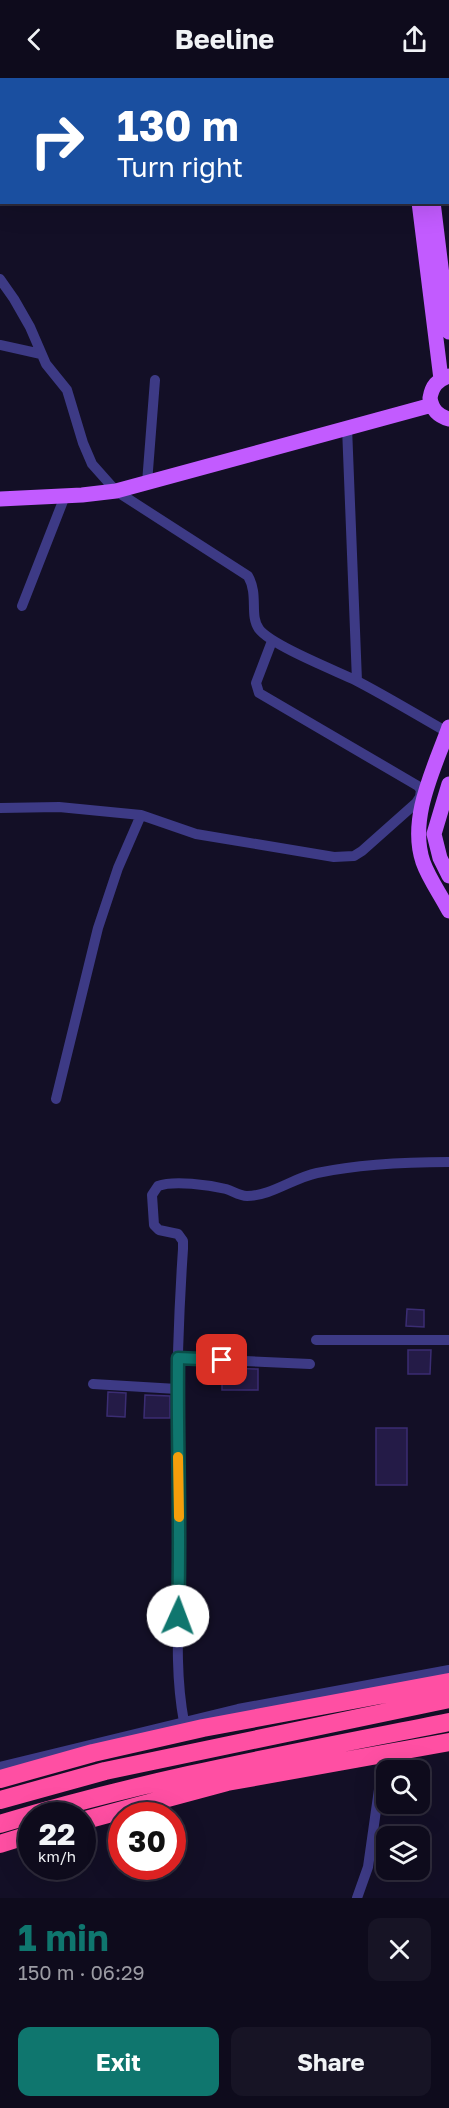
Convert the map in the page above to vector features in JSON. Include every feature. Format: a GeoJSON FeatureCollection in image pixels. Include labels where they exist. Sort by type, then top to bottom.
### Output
{"type":"FeatureCollection","features":[{"type":"Feature","properties":{"kind":"highway"},"geometry":{"type":"LineString","coordinates":[[0,1779],[93,1753],[203,1728],[449,1682]]}},
{"type":"Feature","properties":{"kind":"highway"},"geometry":{"type":"LineString","coordinates":[[0,1800],[117,1769],[449,1699]]}},
{"type":"Feature","properties":{"kind":"highway"},"geometry":{"type":"LineString","coordinates":[[0,1824],[54,1808],[238,1763],[449,1722]]}},
{"type":"Feature","properties":{"kind":"highway"},"geometry":{"type":"LineString","coordinates":[[96,1817],[227,1782],[449,1742]]}},
{"type":"Feature","properties":{"kind":"highway"},"geometry":{"type":"LineString","coordinates":[[0,1844],[18,1838]]}},
{"type":"Feature","properties":{"kind":"main road"},"geometry":{"type":"LineString","coordinates":[[419,204],[445,377],[435,384],[431,391],[432,405],[448,423]]}},
{"type":"Feature","properties":{"kind":"main road"},"geometry":{"type":"LineString","coordinates":[[433,204],[449,332]]}},
{"type":"Feature","properties":{"kind":"main road"},"geometry":{"type":"LineString","coordinates":[[0,499],[116,491],[432,405]]}},
{"type":"Feature","properties":{"kind":"main road"},"geometry":{"type":"LineString","coordinates":[[448,729],[428,789],[419,827],[419,846],[424,863],[449,912]]}},
{"type":"Feature","properties":{"kind":"main road"},"geometry":{"type":"LineString","coordinates":[[449,784],[434,834],[440,858],[449,876]]}},
{"type":"Feature","properties":{"kind":"street"},"geometry":{"type":"LineString","coordinates":[[0,279],[30,327],[46,364],[67,390],[83,443],[92,464],[116,491],[248,576],[255,591],[256,624],[272,640],[448,729]]}},
{"type":"Feature","properties":{"kind":"street"},"geometry":{"type":"LineString","coordinates":[[0,345],[41,354]]}},
{"type":"Feature","properties":{"kind":"street"},"geometry":{"type":"LineString","coordinates":[[147,483],[155,380]]}},
{"type":"Feature","properties":{"kind":"street"},"geometry":{"type":"LineString","coordinates":[[347,427],[357,681]]}},
{"type":"Feature","properties":{"kind":"street"},"geometry":{"type":"LineString","coordinates":[[22,606],[64,496]]}},
{"type":"Feature","properties":{"kind":"street"},"geometry":{"type":"LineString","coordinates":[[0,808],[59,807],[141,815],[196,834],[344,858],[354,856],[416,803],[421,790],[418,786],[259,693],[256,682],[272,640]]}},
{"type":"Feature","properties":{"kind":"street"},"geometry":{"type":"LineString","coordinates":[[56,1099],[98,928],[118,868],[141,815]]}},
{"type":"Feature","properties":{"kind":"street"},"geometry":{"type":"LineString","coordinates":[[184,1722],[179,1696],[177,1660],[180,1550],[177,1389],[183,1241],[178,1234],[159,1230],[154,1225],[152,1195],[158,1186],[168,1184],[211,1186],[249,1196],[261,1194],[317,1173],[377,1165],[449,1162]]}},
{"type":"Feature","properties":{"kind":"street"},"geometry":{"type":"LineString","coordinates":[[316,1340],[449,1340]]}},
{"type":"Feature","properties":{"kind":"street"},"geometry":{"type":"LineString","coordinates":[[178,1358],[310,1364]]}},
{"type":"Feature","properties":{"kind":"street"},"geometry":{"type":"LineString","coordinates":[[93,1384],[177,1389]]}},
{"type":"Feature","properties":{"kind":"street"},"geometry":{"type":"LineString","coordinates":[[0,1767],[238,1709],[449,1670]]}},
{"type":"Feature","properties":{"kind":"street"},"geometry":{"type":"LineString","coordinates":[[357,1898],[368,1868],[384,1754]]}},
{"type":"Feature","properties":{"kind":"building"},"geometry":{"type":"Polygon","coordinates":[[[407,1309],[424,1310],[424,1327],[406,1326],[407,1309]]]}},
{"type":"Feature","properties":{"kind":"building"},"geometry":{"type":"Polygon","coordinates":[[[408,1350],[431,1350],[430,1374],[408,1374],[408,1350]]]}},
{"type":"Feature","properties":{"kind":"building"},"geometry":{"type":"Polygon","coordinates":[[[222,1368],[258,1369],[258,1390],[222,1390],[222,1368]]]}},
{"type":"Feature","properties":{"kind":"building"},"geometry":{"type":"Polygon","coordinates":[[[108,1392],[126,1393],[125,1417],[107,1416],[108,1392]]]}},
{"type":"Feature","properties":{"kind":"building"},"geometry":{"type":"Polygon","coordinates":[[[145,1395],[170,1396],[170,1418],[144,1418],[145,1395]]]}},
{"type":"Feature","properties":{"kind":"building"},"geometry":{"type":"Polygon","coordinates":[[[376,1428],[407,1428],[407,1485],[376,1485],[376,1428]]]}},
{"type":"Feature","properties":{"kind":"slow traffic"},"geometry":{"type":"LineString","coordinates":[[178,1457],[179,1517]]}},
{"type":"Feature","properties":{"kind":"route"},"geometry":{"type":"LineString","coordinates":[[178,1616],[180,1550],[178,1358],[222,1360]]}}]}
